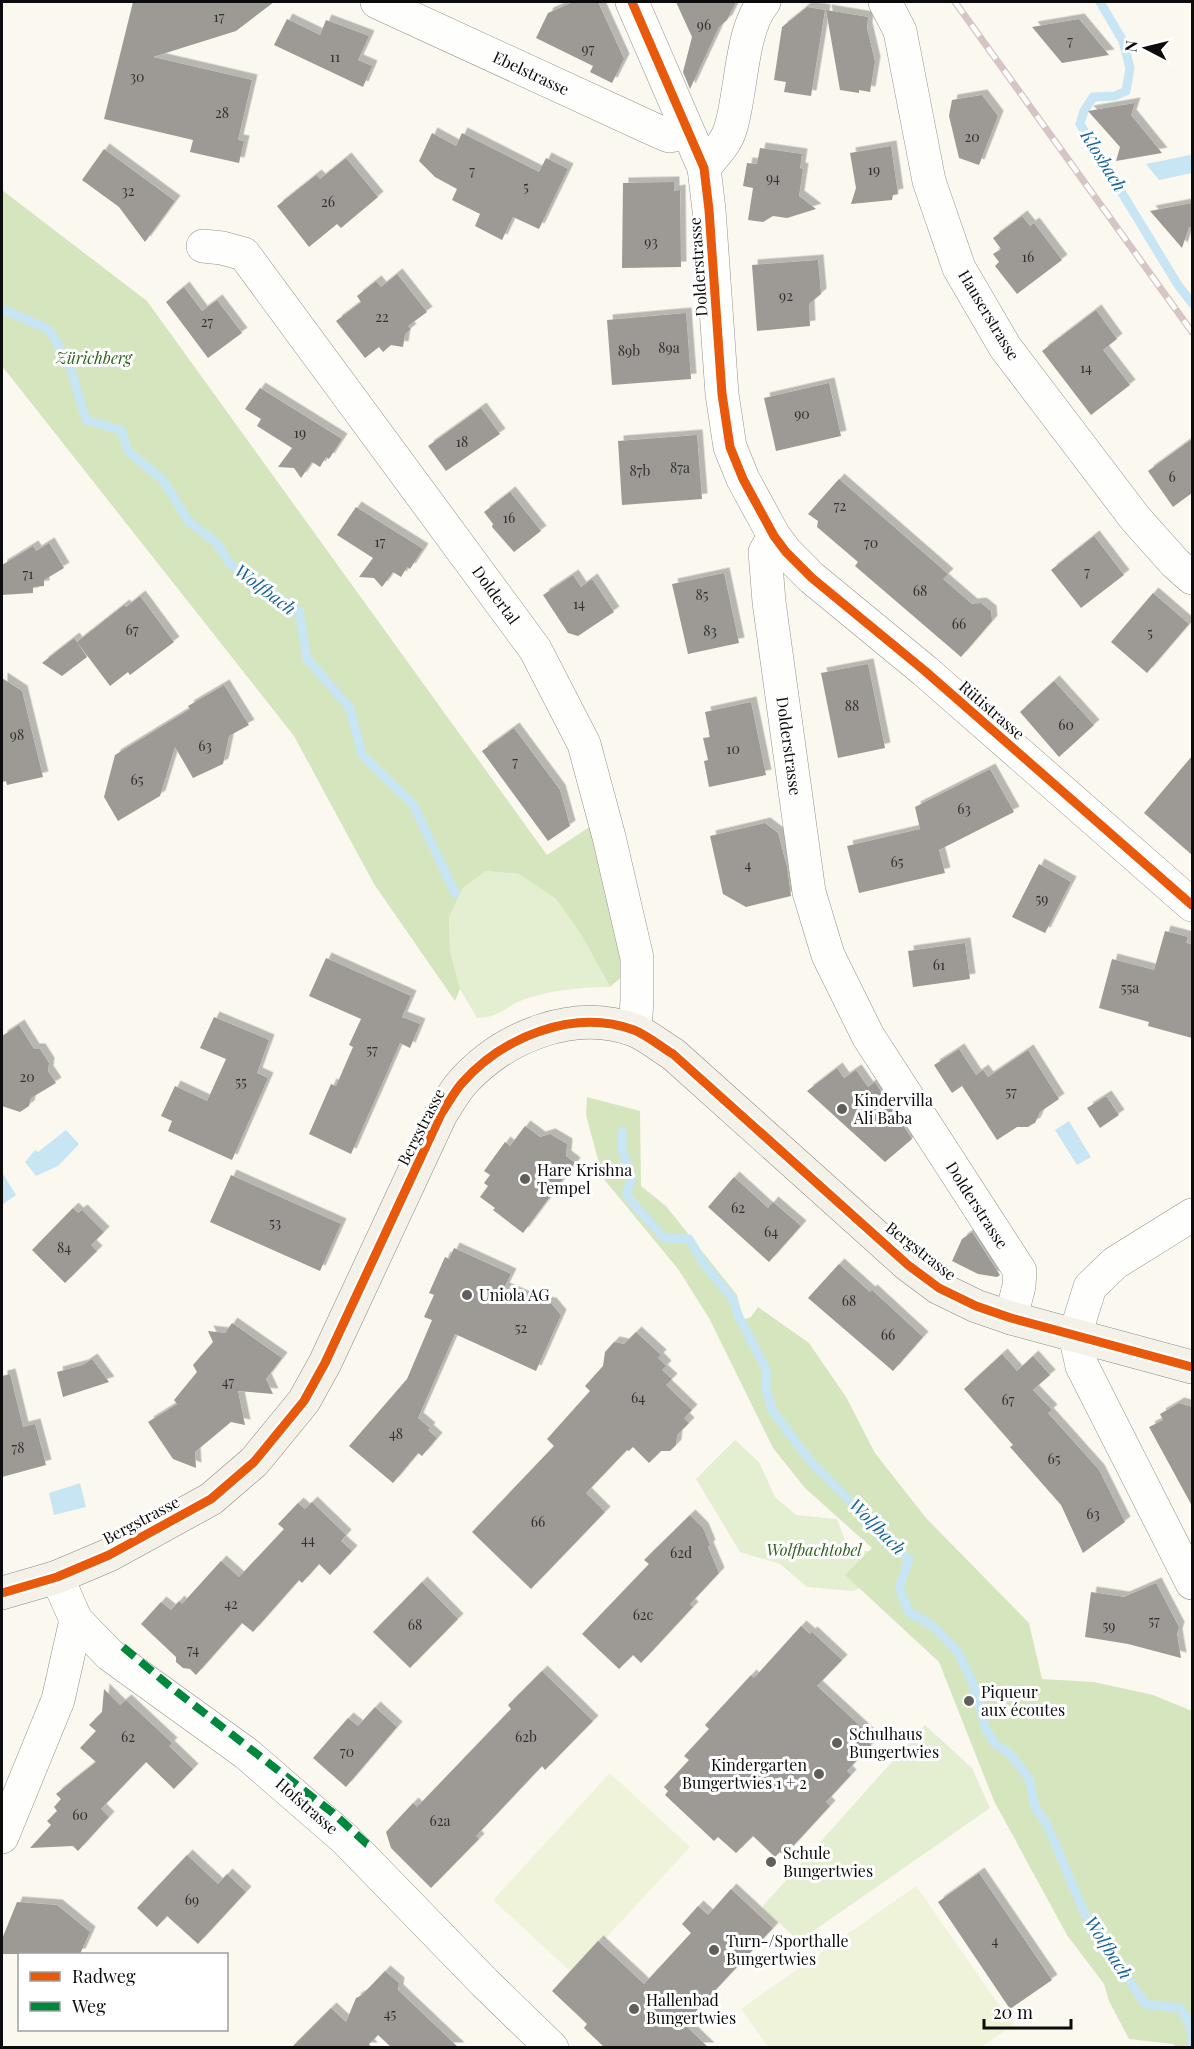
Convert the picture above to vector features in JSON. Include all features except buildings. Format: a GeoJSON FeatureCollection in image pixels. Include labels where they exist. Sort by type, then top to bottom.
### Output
{"type":"FeatureCollection","features":[{"type":"Feature","properties":{"kind":"main road","name":"Bergstrasse"},"geometry":{"type":"LineString","coordinates":[[4,1588],[57,1576],[109,1555],[211,1499],[254,1462],[304,1401],[325,1363],[441,1114],[461,1084],[487,1059],[542,1030],[576,1023],[597,1023],[635,1030],[681,1061],[908,1265],[939,1288],[976,1306],[1011,1318],[1192,1367]]}},
{"type":"Feature","properties":{"kind":"street","name":"Ebelstrasse"},"geometry":{"type":"LineString","coordinates":[[377,2],[669,136],[687,133]]}},
{"type":"Feature","properties":{"kind":"street","name":"Dolderstrasse"},"geometry":{"type":"LineString","coordinates":[[632,2],[704,168],[722,394],[730,447],[743,479],[774,536],[765,552],[769,602],[809,892],[828,955],[867,1036],[1020,1271],[1019,1286],[1011,1318]]}},
{"type":"Feature","properties":{"kind":"street"},"geometry":{"type":"LineString","coordinates":[[704,168],[730,132],[750,31],[759,8],[764,2]]}},
{"type":"Feature","properties":{"kind":"street","name":"Hauserstrasse"},"geometry":{"type":"LineString","coordinates":[[885,2],[900,31],[929,181],[959,268],[1005,347],[1135,518],[1175,563],[1192,578]]}},
{"type":"Feature","properties":{"kind":"street","name":"Doldertal"},"geometry":{"type":"LineString","coordinates":[[202,246],[244,254],[535,648],[584,744],[609,837],[637,958],[635,1030]]}},
{"type":"Feature","properties":{"kind":"street","name":"Rütistrasse"},"geometry":{"type":"LineString","coordinates":[[774,536],[786,552],[812,578],[925,671],[1192,906]]}},
{"type":"Feature","properties":{"kind":"street"},"geometry":{"type":"LineString","coordinates":[[1192,1215],[1114,1263],[1090,1287],[1075,1335],[1083,1366],[1192,1583]]}},
{"type":"Feature","properties":{"kind":"street","name":"Hofstrasse"},"geometry":{"type":"LineString","coordinates":[[57,1576],[76,1620],[110,1655],[247,1754],[345,1839],[484,1983],[552,2047]]}},
{"type":"Feature","properties":{"kind":"street"},"geometry":{"type":"LineString","coordinates":[[2,1837],[58,1700],[76,1620]]}},
{"type":"Feature","properties":{"kind":"green space","name":"Zürichberg"},"geometry":{"type":"Polygon","coordinates":[[[2,190],[147,301],[547,855],[594,824],[625,974],[610,987],[582,936],[556,899],[519,874],[486,871],[463,888],[449,917],[450,951],[460,989],[455,1001],[374,884],[294,736],[2,366],[2,190]]]}},
{"type":"Feature","properties":{"kind":"green space"},"geometry":{"type":"Polygon","coordinates":[[[486,871],[519,874],[556,899],[582,936],[610,987],[578,988],[546,993],[518,1002],[497,1014],[477,1018],[460,989],[450,951],[449,917],[463,888],[486,871]]]}},
{"type":"Feature","properties":{"kind":"green space"},"geometry":{"type":"Polygon","coordinates":[[[587,1097],[640,1111],[641,1186],[666,1206],[737,1295],[743,1320],[751,1317],[758,1307],[809,1343],[846,1397],[875,1453],[926,1518],[1029,1623],[1042,1679],[1094,1682],[1153,1695],[1192,1711],[1192,2047],[1176,2047],[1173,2044],[1129,2039],[1109,2001],[1104,1984],[1067,1935],[994,1801],[939,1662],[845,1575],[872,1548],[805,1488],[773,1448],[709,1318],[678,1269],[603,1178],[586,1115],[587,1097]]]}},
{"type":"Feature","properties":{"kind":"green space","name":"Wolfbachtobel"},"geometry":{"type":"Polygon","coordinates":[[[735,1440],[759,1462],[775,1497],[796,1515],[837,1519],[849,1551],[880,1551],[890,1578],[853,1591],[807,1587],[780,1564],[740,1552],[696,1479],[735,1440]]]}},
{"type":"Feature","properties":{"kind":"green space"},"geometry":{"type":"Polygon","coordinates":[[[925,1725],[972,1768],[990,1808],[799,1941],[762,1907],[925,1725]]]}},
{"type":"Feature","properties":{"kind":"green space"},"geometry":{"type":"Polygon","coordinates":[[[610,1773],[690,1847],[604,1940],[601,1938],[570,1971],[493,1900],[610,1773]]]}},
{"type":"Feature","properties":{"kind":"green space"},"geometry":{"type":"Polygon","coordinates":[[[916,1886],[1013,2025],[981,2047],[768,2047],[741,2009],[916,1886]]]}},
{"type":"Feature","properties":{"kind":"water"},"geometry":{"type":"Polygon","coordinates":[[[1190,155],[1192,173],[1159,180],[1146,164],[1190,155]]]}},
{"type":"Feature","properties":{"kind":"water"},"geometry":{"type":"Polygon","coordinates":[[[1069,1121],[1091,1157],[1077,1165],[1055,1130],[1069,1121]]]}},
{"type":"Feature","properties":{"kind":"water"},"geometry":{"type":"Polygon","coordinates":[[[66,1130],[79,1144],[58,1166],[36,1176],[25,1162],[35,1150],[38,1152],[66,1130]]]}},
{"type":"Feature","properties":{"kind":"water"},"geometry":{"type":"Polygon","coordinates":[[[2,1175],[16,1195],[2,1205],[2,1175]]]}},
{"type":"Feature","properties":{"kind":"water"},"geometry":{"type":"Polygon","coordinates":[[[80,1483],[86,1507],[54,1515],[49,1493],[80,1483]]]}},
{"type":"Feature","properties":{"kind":"waterway","name":"Klosbach"},"geometry":{"type":"LineString","coordinates":[[1100,2],[1123,41],[1130,68],[1126,91],[1115,96],[1093,97],[1084,111],[1080,124],[1178,285],[1192,303]]}},
{"type":"Feature","properties":{"kind":"waterway","name":"Wolfbach"},"geometry":{"type":"LineString","coordinates":[[2,309],[48,329],[68,360],[86,420],[121,430],[128,451],[163,480],[189,522],[217,543],[230,564],[299,611],[307,659],[350,708],[362,755],[413,804],[455,893]]}},
{"type":"Feature","properties":{"kind":"waterway","name":"Wolfbach"},"geometry":{"type":"LineString","coordinates":[[622,1132],[622,1150],[632,1177],[626,1195],[664,1238],[689,1239],[705,1265],[732,1298],[739,1317],[766,1369],[766,1388],[772,1410],[810,1461],[909,1560],[899,1588],[909,1612],[933,1626],[958,1652],[973,1684],[986,1729],[995,1744],[1008,1752],[1029,1778],[1035,1807],[1047,1825],[1085,1914],[1145,2004],[1180,2008],[1189,2024],[1192,2043]]}},
{"type":"Feature","properties":{"kind":"railway"},"geometry":{"type":"LineString","coordinates":[[955,2],[1192,332]]}},
{"type":"Feature","properties":{"kind":"marked path"},"geometry":{"type":"LineString","coordinates":[[123,1647],[333,1813],[367,1844],[374,1847]]}},
{"type":"Feature","properties":{"kind":"cycle path"},"geometry":{"type":"LineString","coordinates":[[632,2],[704,168],[722,394],[730,447],[743,479],[774,536],[786,552],[812,578],[925,671],[1192,905]]}},
{"type":"Feature","properties":{"kind":"cycle path"},"geometry":{"type":"LineString","coordinates":[[2,1593],[57,1577],[109,1555],[211,1499],[254,1462],[304,1401],[325,1363],[441,1114],[456,1090],[498,1052],[518,1040],[564,1025],[611,1024],[634,1030],[673,1054],[908,1265],[939,1288],[976,1306],[1011,1318],[1192,1367]]}},
{"type":"Feature","properties":{"kind":"place","name":"Kindervilla Ali Baba"},"geometry":{"type":"Point","coordinates":[842,1109]}},
{"type":"Feature","properties":{"kind":"place","name":"Hare Krishna Tempel"},"geometry":{"type":"Point","coordinates":[525,1179]}},
{"type":"Feature","properties":{"kind":"place","name":"Uniola AG"},"geometry":{"type":"Point","coordinates":[467,1295]}},
{"type":"Feature","properties":{"kind":"place","name":"Piqueur aux écoutes"},"geometry":{"type":"Point","coordinates":[969,1701]}},
{"type":"Feature","properties":{"kind":"place","name":"Schulhaus Bungertwies"},"geometry":{"type":"Point","coordinates":[837,1743]}},
{"type":"Feature","properties":{"kind":"place","name":"Kindergarten Bungertwies 1 + 2"},"geometry":{"type":"Point","coordinates":[819,1774]}},
{"type":"Feature","properties":{"kind":"place","name":"Schule Bungertwies"},"geometry":{"type":"Point","coordinates":[771,1862]}},
{"type":"Feature","properties":{"kind":"place","name":"Turn-/Sporthalle Bungertwies"},"geometry":{"type":"Point","coordinates":[714,1950]}},
{"type":"Feature","properties":{"kind":"place","name":"Hallenbad Bungertwies"},"geometry":{"type":"Point","coordinates":[634,2009]}}]}
